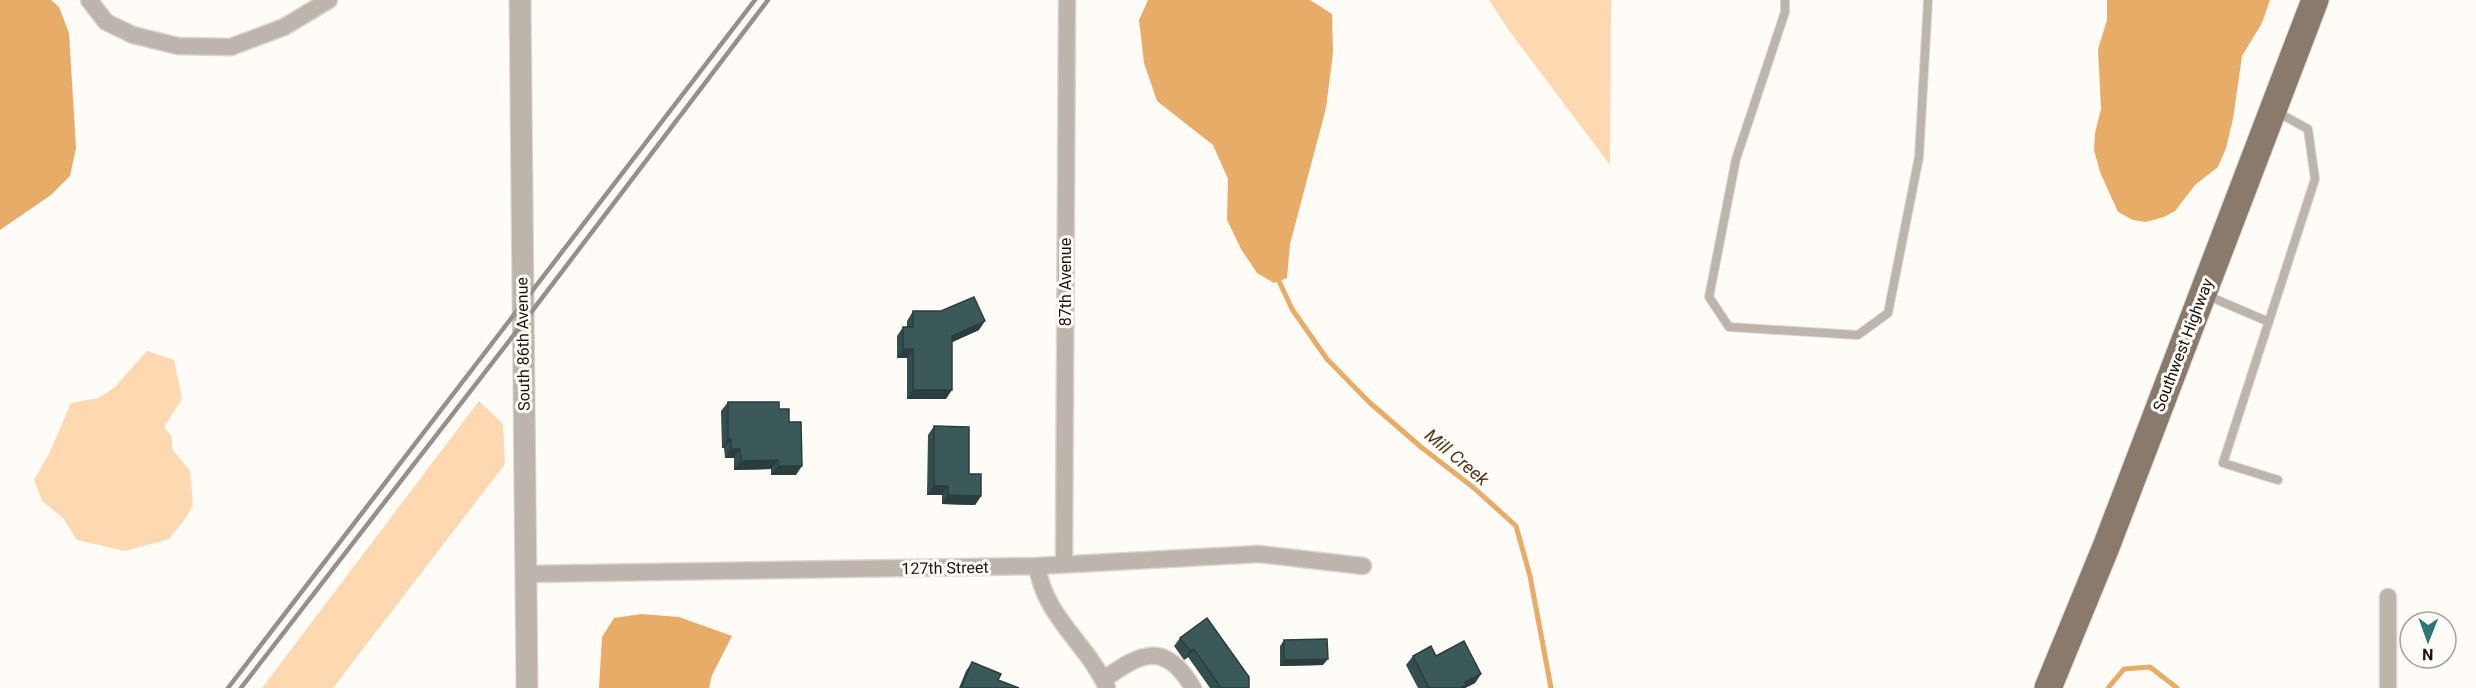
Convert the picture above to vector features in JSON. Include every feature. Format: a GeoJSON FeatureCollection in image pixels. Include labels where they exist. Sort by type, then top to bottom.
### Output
{"type":"FeatureCollection","features":[{"type":"Feature","properties":{"kind":"main road","name":"Southwest Highway"},"geometry":{"type":"LineString","coordinates":[[2048,688],[2106,547],[2315,0]]}},
{"type":"Feature","properties":{"kind":"street"},"geometry":{"type":"LineString","coordinates":[[89,0],[106,22],[133,35],[173,45],[231,47],[284,27],[329,0]]}},
{"type":"Feature","properties":{"kind":"street","name":"South 86th Avenue"},"geometry":{"type":"LineString","coordinates":[[520,0],[527,688]]}},
{"type":"Feature","properties":{"kind":"street","name":"87th Avenue"},"geometry":{"type":"LineString","coordinates":[[1064,564],[1067,0]]}},
{"type":"Feature","properties":{"kind":"street","name":"127th Street"},"geometry":{"type":"LineString","coordinates":[[526,574],[1037,566],[1259,554],[1363,566]]}},
{"type":"Feature","properties":{"kind":"street"},"geometry":{"type":"LineString","coordinates":[[1037,566],[1040,586],[1049,605],[1105,684],[1127,663],[1149,654],[1168,660],[1186,677],[1193,688]]}},
{"type":"Feature","properties":{"kind":"street"},"geometry":{"type":"LineString","coordinates":[[2388,597],[2388,688]]}},
{"type":"Feature","properties":{"kind":"lane"},"geometry":{"type":"LineString","coordinates":[[1785,0],[1785,12],[1736,159],[1709,297],[1729,327],[1858,335],[1888,313],[1919,157],[1928,0]]}},
{"type":"Feature","properties":{"kind":"lane"},"geometry":{"type":"LineString","coordinates":[[2273,109],[2307,129],[2315,179],[2223,463],[2278,480]]}},
{"type":"Feature","properties":{"kind":"lane"},"geometry":{"type":"LineString","coordinates":[[2203,294],[2268,322]]}},
{"type":"Feature","properties":{"kind":"shaded area"},"geometry":{"type":"Polygon","coordinates":[[[0,0],[51,0],[59,7],[69,33],[76,148],[70,176],[51,195],[0,230],[0,0]]]}},
{"type":"Feature","properties":{"kind":"shaded area"},"geometry":{"type":"Polygon","coordinates":[[[1148,0],[1310,0],[1332,14],[1333,53],[1326,108],[1290,244],[1287,278],[1274,283],[1257,273],[1241,249],[1227,220],[1228,179],[1213,145],[1157,101],[1144,63],[1139,20],[1148,0]]]}},
{"type":"Feature","properties":{"kind":"shaded area"},"geometry":{"type":"Polygon","coordinates":[[[1489,0],[1611,0],[1610,165],[1510,32],[1489,0]]]}},
{"type":"Feature","properties":{"kind":"shaded area"},"geometry":{"type":"Polygon","coordinates":[[[2107,0],[2270,0],[2262,23],[2242,56],[2233,119],[2226,148],[2218,167],[2195,185],[2175,211],[2146,222],[2133,220],[2118,212],[2100,172],[2094,150],[2095,133],[2101,109],[2098,49],[2107,20],[2107,0]]]}},
{"type":"Feature","properties":{"kind":"shaded area"},"geometry":{"type":"Polygon","coordinates":[[[147,351],[174,360],[182,399],[164,427],[172,437],[172,449],[190,471],[193,505],[169,539],[125,551],[77,540],[63,518],[42,501],[34,480],[49,454],[71,403],[98,398],[114,388],[147,351]]]}},
{"type":"Feature","properties":{"kind":"shaded area"},"geometry":{"type":"Polygon","coordinates":[[[479,401],[503,424],[505,464],[333,688],[262,688],[479,401]]]}},
{"type":"Feature","properties":{"kind":"shaded area"},"geometry":{"type":"Polygon","coordinates":[[[641,614],[679,617],[732,636],[712,675],[709,688],[599,688],[602,637],[614,618],[641,614]]]}},
{"type":"Feature","properties":{"kind":"building"},"geometry":{"type":"Polygon","coordinates":[[[974,297],[985,321],[952,336],[952,390],[913,390],[913,349],[903,349],[903,327],[913,327],[913,311],[941,311],[974,297]]]}},
{"type":"Feature","properties":{"kind":"building"},"geometry":{"type":"Polygon","coordinates":[[[728,402],[779,402],[779,409],[789,409],[789,422],[801,422],[802,466],[778,466],[778,460],[741,461],[740,449],[731,449],[731,439],[728,439],[728,402]]]}},
{"type":"Feature","properties":{"kind":"building"},"geometry":{"type":"Polygon","coordinates":[[[934,426],[969,427],[969,474],[981,474],[981,496],[948,495],[948,486],[934,486],[934,426]]]}},
{"type":"Feature","properties":{"kind":"building"},"geometry":{"type":"Polygon","coordinates":[[[1207,618],[1249,677],[1249,688],[1221,688],[1194,649],[1190,651],[1180,638],[1207,618]]]}},
{"type":"Feature","properties":{"kind":"building"},"geometry":{"type":"Polygon","coordinates":[[[1327,639],[1328,659],[1284,660],[1284,640],[1327,639]]]}},
{"type":"Feature","properties":{"kind":"building"},"geometry":{"type":"Polygon","coordinates":[[[1464,641],[1481,674],[1465,682],[1466,685],[1460,688],[1429,688],[1413,656],[1431,646],[1436,656],[1464,641]]]}},
{"type":"Feature","properties":{"kind":"building"},"geometry":{"type":"Polygon","coordinates":[[[972,662],[1001,674],[998,680],[1019,688],[961,688],[972,662]]]}},
{"type":"Feature","properties":{"kind":"waterway","name":"Mill Creek"},"geometry":{"type":"LineString","coordinates":[[1279,281],[1292,309],[1327,359],[1369,402],[1421,447],[1474,488],[1516,526],[1530,576],[1551,688]]}},
{"type":"Feature","properties":{"kind":"waterway","name":"Mill Creek"},"geometry":{"type":"LineString","coordinates":[[2108,688],[2124,669],[2150,667],[2177,688]]}},
{"type":"Feature","properties":{"kind":"railway"},"geometry":{"type":"LineString","coordinates":[[228,688],[755,0]]}},
{"type":"Feature","properties":{"kind":"railway"},"geometry":{"type":"LineString","coordinates":[[241,688],[523,323],[768,0]]}}]}
